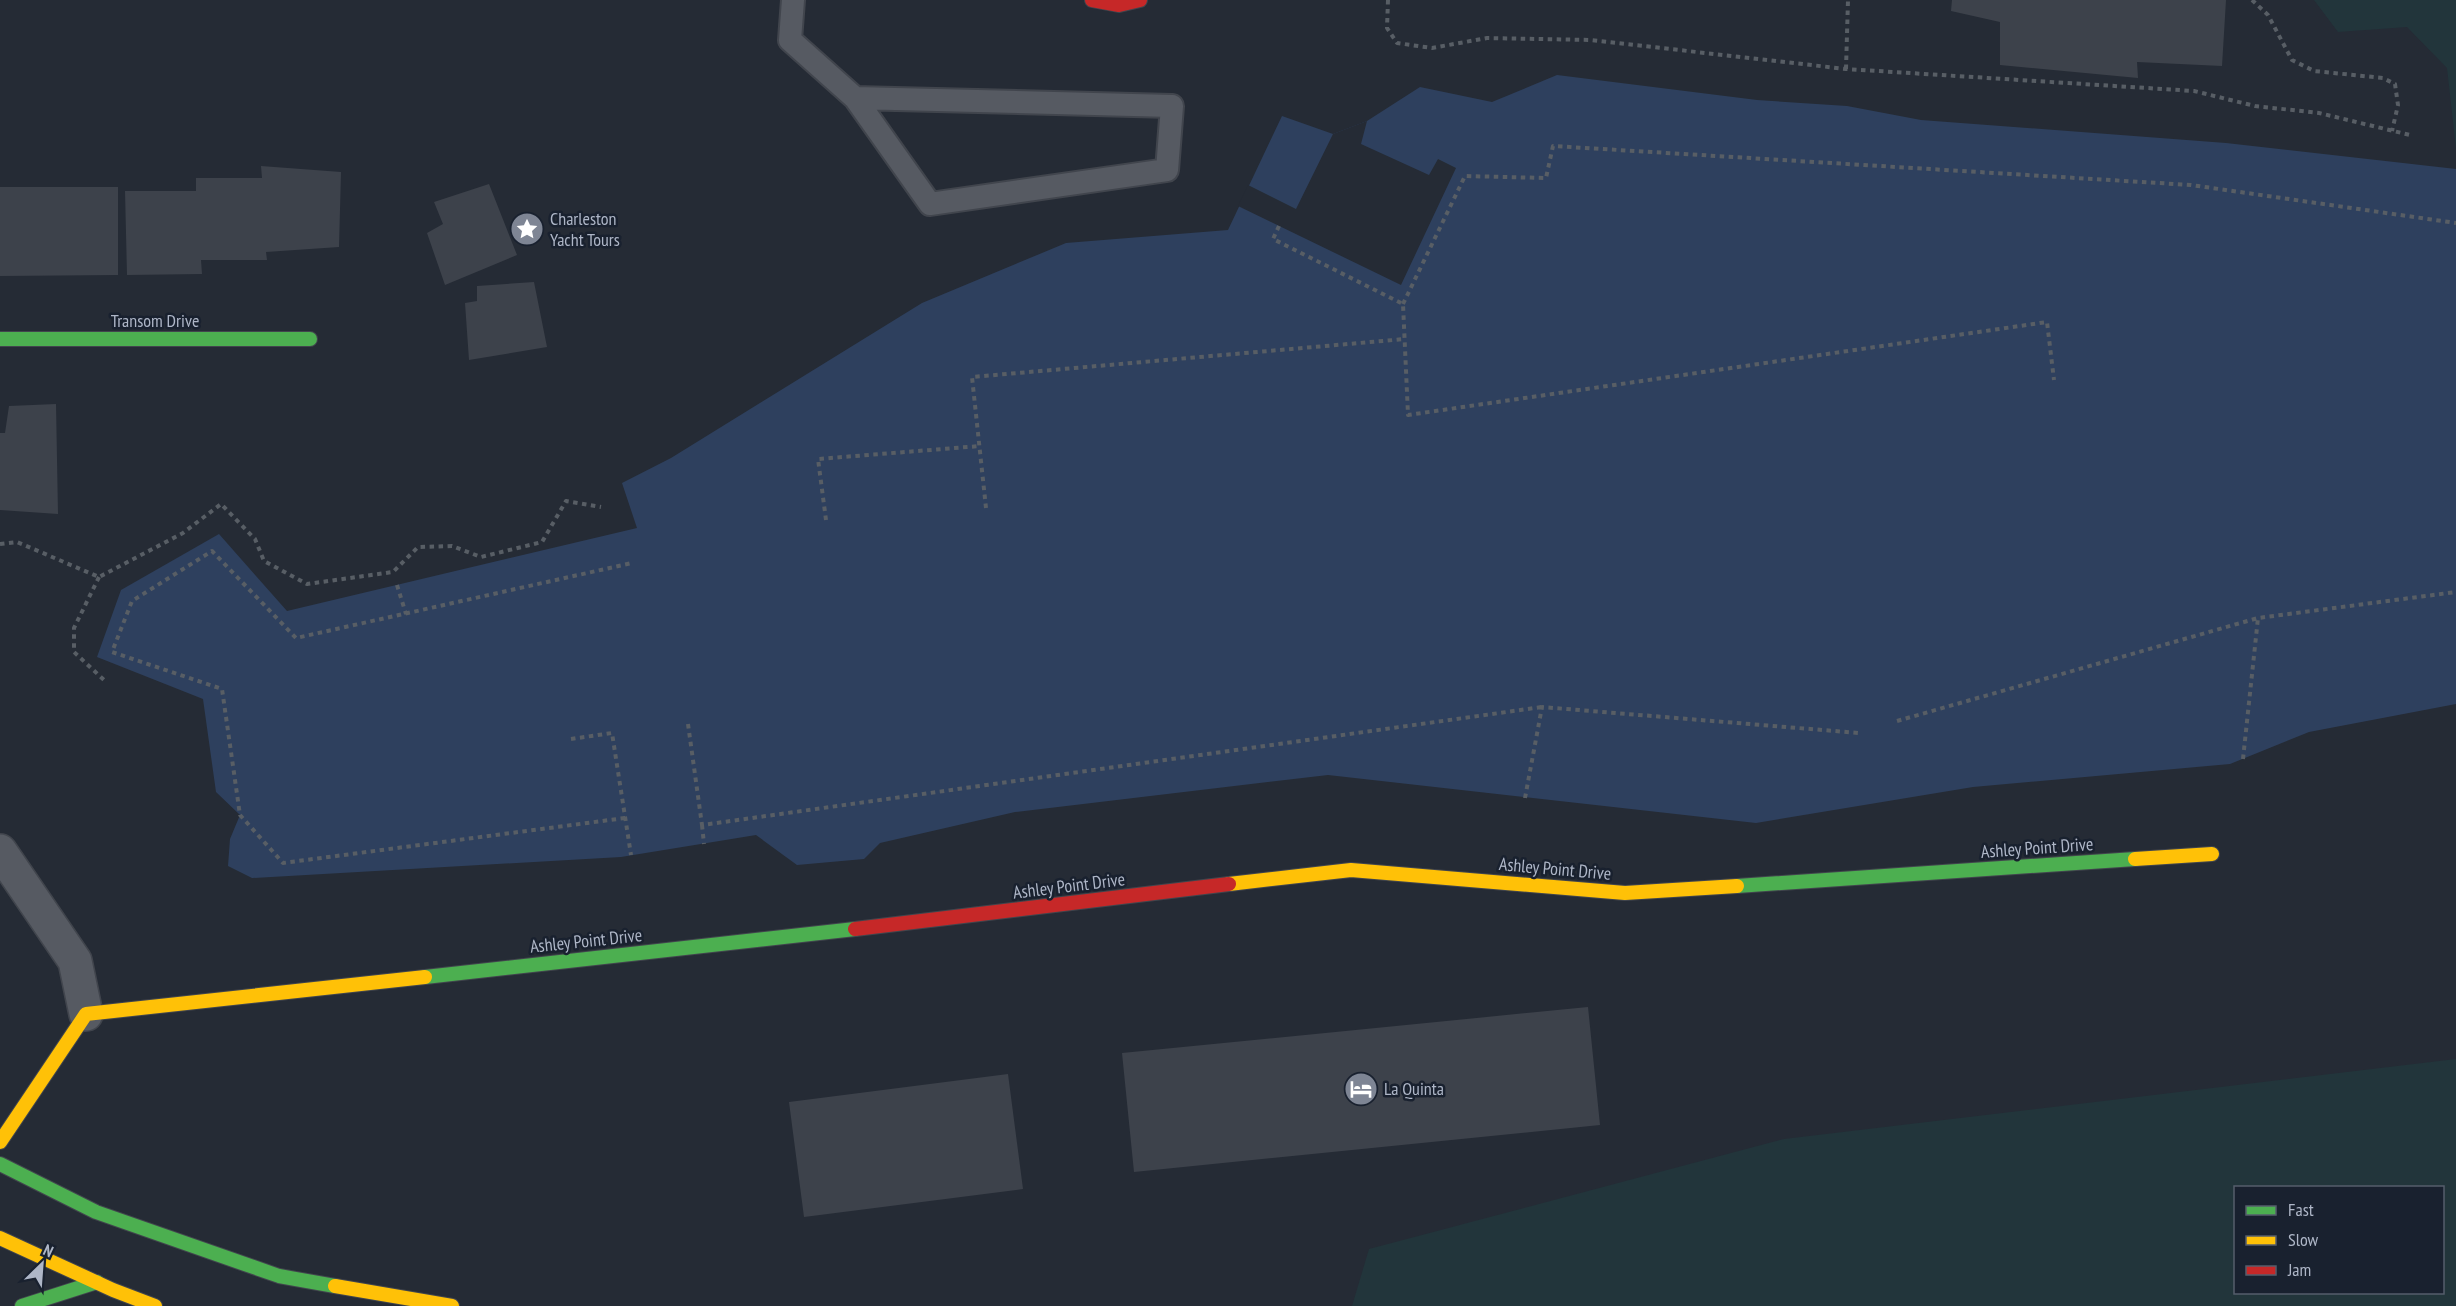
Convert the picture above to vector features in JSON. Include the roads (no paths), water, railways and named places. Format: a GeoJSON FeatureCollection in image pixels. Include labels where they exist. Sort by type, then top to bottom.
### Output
{"type":"FeatureCollection","features":[{"type":"Feature","properties":{"kind":"main road"},"geometry":{"type":"LineString","coordinates":[[1092,0],[1119,6],[1140,0]]}},
{"type":"Feature","properties":{"kind":"main road","name":"Transom Drive"},"geometry":{"type":"LineString","coordinates":[[0,339],[310,339]]}},
{"type":"Feature","properties":{"kind":"main road","name":"Ashley Point Drive"},"geometry":{"type":"LineString","coordinates":[[86,1014],[759,940],[1351,870],[1625,893],[2212,854]]}},
{"type":"Feature","properties":{"kind":"main road"},"geometry":{"type":"LineString","coordinates":[[0,1142],[86,1014]]}},
{"type":"Feature","properties":{"kind":"main road"},"geometry":{"type":"LineString","coordinates":[[0,1164],[96,1212],[279,1276],[453,1306]]}},
{"type":"Feature","properties":{"kind":"main road"},"geometry":{"type":"LineString","coordinates":[[0,1238],[155,1306]]}},
{"type":"Feature","properties":{"kind":"main road"},"geometry":{"type":"LineString","coordinates":[[22,1306],[97,1282]]}},
{"type":"Feature","properties":{"kind":"street"},"geometry":{"type":"LineString","coordinates":[[0,851],[75,961],[86,1014]]}},
{"type":"Feature","properties":{"kind":"lane"},"geometry":{"type":"LineString","coordinates":[[793,0],[790,40],[855,98],[930,204],[1167,170],[1172,106],[855,98]]}},
{"type":"Feature","properties":{"kind":"water"},"geometry":{"type":"Polygon","coordinates":[[[1557,75],[1757,100],[1847,106],[1921,120],[2226,143],[2456,169],[2456,704],[2309,732],[2230,764],[1973,787],[1756,823],[1328,775],[1015,812],[880,843],[864,859],[797,865],[756,835],[621,857],[252,878],[228,866],[230,839],[240,815],[216,792],[203,699],[97,657],[121,590],[219,534],[287,611],[637,528],[622,483],[671,458],[922,303],[1066,243],[1228,230],[1282,116],[1333,134],[1367,121],[1420,87],[1492,102],[1557,75]]]}},
{"type":"Feature","properties":{"kind":"place","name":"Charleston Yacht Tours"},"geometry":{"type":"Point","coordinates":[527,229]}},
{"type":"Feature","properties":{"kind":"place","name":"La Quinta"},"geometry":{"type":"Point","coordinates":[1361,1089]}}]}
